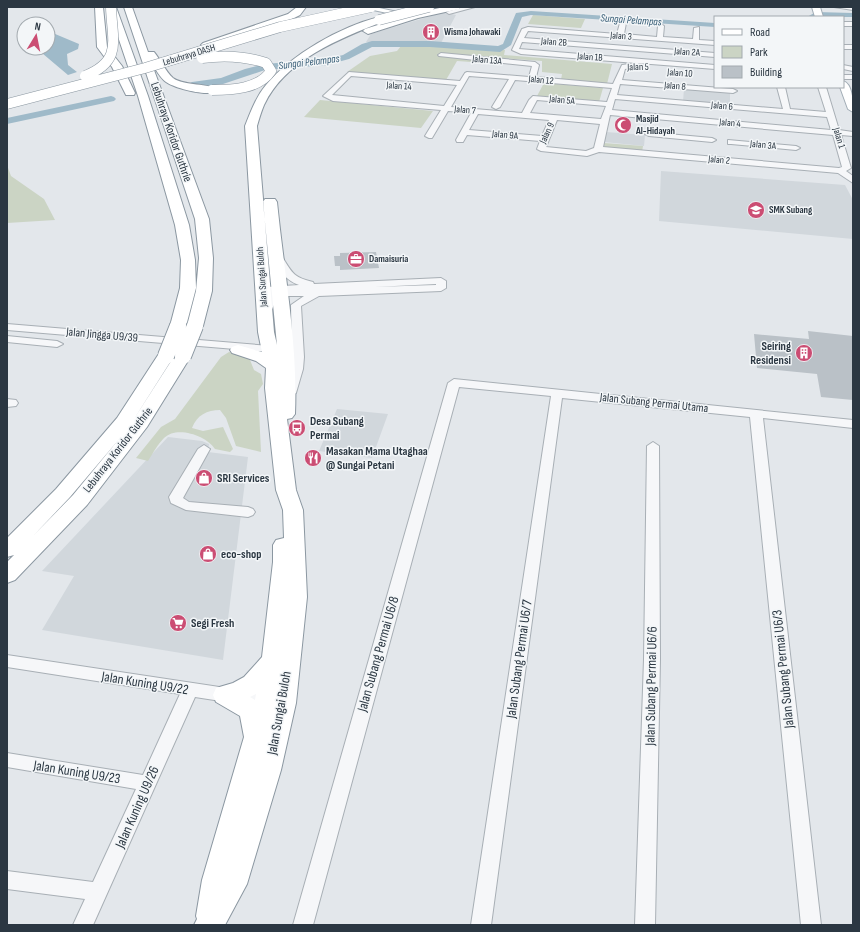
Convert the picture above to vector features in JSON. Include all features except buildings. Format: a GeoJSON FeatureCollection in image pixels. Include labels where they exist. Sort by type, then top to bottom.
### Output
{"type":"FeatureCollection","features":[{"type":"Feature","properties":{"kind":"highway"},"geometry":{"type":"LineString","coordinates":[[99,7],[102,47],[117,66],[127,87],[146,93],[157,76],[151,54],[134,7]]}},
{"type":"Feature","properties":{"kind":"highway"},"geometry":{"type":"LineString","coordinates":[[7,99],[89,75],[107,66],[112,56],[112,7]]}},
{"type":"Feature","properties":{"kind":"highway","name":"Lebuhraya Koridor Guthrie"},"geometry":{"type":"LineString","coordinates":[[7,575],[80,500],[142,423],[195,326],[204,291],[206,258],[202,218],[146,93],[112,7]]}},
{"type":"Feature","properties":{"kind":"highway","name":"Lebuhraya Koridor Guthrie"},"geometry":{"type":"LineString","coordinates":[[7,550],[63,493],[182,352],[178,326],[188,288],[188,260],[182,225],[150,117],[128,7]]}},
{"type":"Feature","properties":{"kind":"highway"},"geometry":{"type":"LineString","coordinates":[[206,45],[291,16],[297,13],[302,7]]}},
{"type":"Feature","properties":{"kind":"highway","name":"Lebuhraya DASH"},"geometry":{"type":"LineString","coordinates":[[7,99],[59,87],[291,21],[353,7]]}},
{"type":"Feature","properties":{"kind":"highway"},"geometry":{"type":"LineString","coordinates":[[313,50],[322,41],[371,7]]}},
{"type":"Feature","properties":{"kind":"highway","name":"Lebuhraya DASH"},"geometry":{"type":"LineString","coordinates":[[7,104],[145,68],[280,27],[371,7]]}},
{"type":"Feature","properties":{"kind":"highway"},"geometry":{"type":"LineString","coordinates":[[412,7],[412,9],[420,12],[449,10]]}},
{"type":"Feature","properties":{"kind":"highway","name":"Jalan Sungai Buloh"},"geometry":{"type":"LineString","coordinates":[[283,458],[288,376],[281,357],[275,351],[265,324],[251,126],[255,109],[262,97],[284,71],[313,50],[379,20],[429,7]]}},
{"type":"Feature","properties":{"kind":"highway"},"geometry":{"type":"LineString","coordinates":[[322,45],[416,16],[449,10]]}},
{"type":"Feature","properties":{"kind":"highway"},"geometry":{"type":"LineString","coordinates":[[145,68],[212,57],[238,57],[266,63],[271,71],[269,76],[255,84],[235,89],[212,90],[190,88],[169,80],[151,54]]}},
{"type":"Feature","properties":{"kind":"highway","name":"Jalan Sungai Buloh"},"geometry":{"type":"LineString","coordinates":[[209,925],[233,884],[268,770],[275,702],[296,596],[293,510],[286,490],[274,388],[279,291],[270,201],[260,140],[262,97]]}},
{"type":"Feature","properties":{"kind":"highway"},"geometry":{"type":"LineString","coordinates":[[237,348],[261,340],[265,324]]}},
{"type":"Feature","properties":{"kind":"highway"},"geometry":{"type":"LineString","coordinates":[[237,348],[262,357],[275,351]]}},
{"type":"Feature","properties":{"kind":"highway","name":"Jalan Sungai Buloh"},"geometry":{"type":"LineString","coordinates":[[209,925],[216,880],[256,742],[275,702],[273,659],[284,562],[282,511],[286,490]]}},
{"type":"Feature","properties":{"kind":"highway"},"geometry":{"type":"LineString","coordinates":[[226,695],[241,691],[254,685],[273,659]]}},
{"type":"Feature","properties":{"kind":"highway"},"geometry":{"type":"LineString","coordinates":[[226,695],[249,707],[255,718],[256,742]]}},
{"type":"Feature","properties":{"kind":"main road"},"geometry":{"type":"LineString","coordinates":[[371,7],[416,16]]}},
{"type":"Feature","properties":{"kind":"main road"},"geometry":{"type":"LineString","coordinates":[[846,83],[853,109]]}},
{"type":"Feature","properties":{"kind":"street"},"geometry":{"type":"LineString","coordinates":[[449,10],[472,7]]}},
{"type":"Feature","properties":{"kind":"street"},"geometry":{"type":"LineString","coordinates":[[837,7],[853,8]]}},
{"type":"Feature","properties":{"kind":"street"},"geometry":{"type":"LineString","coordinates":[[620,36],[623,23]]}},
{"type":"Feature","properties":{"kind":"street"},"geometry":{"type":"LineString","coordinates":[[660,39],[661,26]]}},
{"type":"Feature","properties":{"kind":"street"},"geometry":{"type":"LineString","coordinates":[[696,28],[696,42]]}},
{"type":"Feature","properties":{"kind":"street","name":"Jalan 3"},"geometry":{"type":"LineString","coordinates":[[520,40],[526,29],[714,43]]}},
{"type":"Feature","properties":{"kind":"street","name":"Jalan 1B"},"geometry":{"type":"LineString","coordinates":[[520,40],[515,50],[516,52],[664,59]]}},
{"type":"Feature","properties":{"kind":"street","name":"Jalan 2B"},"geometry":{"type":"LineString","coordinates":[[520,40],[664,59]]}},
{"type":"Feature","properties":{"kind":"street","name":"Jalan 2A"},"geometry":{"type":"LineString","coordinates":[[664,59],[684,52],[714,54]]}},
{"type":"Feature","properties":{"kind":"street","name":"Jalan 13A"},"geometry":{"type":"LineString","coordinates":[[441,55],[533,63],[536,65],[532,79]]}},
{"type":"Feature","properties":{"kind":"street"},"geometry":{"type":"LineString","coordinates":[[429,136],[446,109],[453,90],[462,83],[474,58]]}},
{"type":"Feature","properties":{"kind":"street"},"geometry":{"type":"LineString","coordinates":[[664,59],[714,67]]}},
{"type":"Feature","properties":{"kind":"street","name":"Jalan 5"},"geometry":{"type":"LineString","coordinates":[[598,149],[609,104],[623,66],[664,59],[714,71]]}},
{"type":"Feature","properties":{"kind":"street"},"geometry":{"type":"LineString","coordinates":[[622,68],[646,70]]}},
{"type":"Feature","properties":{"kind":"street"},"geometry":{"type":"LineString","coordinates":[[340,82],[346,75],[351,74],[462,83]]}},
{"type":"Feature","properties":{"kind":"street","name":"Jalan 12"},"geometry":{"type":"LineString","coordinates":[[467,74],[616,84]]}},
{"type":"Feature","properties":{"kind":"street"},"geometry":{"type":"LineString","coordinates":[[846,83],[853,77]]}},
{"type":"Feature","properties":{"kind":"street"},"geometry":{"type":"LineString","coordinates":[[496,107],[513,78]]}},
{"type":"Feature","properties":{"kind":"street"},"geometry":{"type":"LineString","coordinates":[[340,82],[356,83]]}},
{"type":"Feature","properties":{"kind":"street","name":"Jalan 7"},"geometry":{"type":"LineString","coordinates":[[340,82],[327,97],[446,109],[604,122]]}},
{"type":"Feature","properties":{"kind":"street","name":"Jalan 8"},"geometry":{"type":"LineString","coordinates":[[616,84],[733,89]]}},
{"type":"Feature","properties":{"kind":"street"},"geometry":{"type":"LineString","coordinates":[[781,88],[787,111]]}},
{"type":"Feature","properties":{"kind":"street","name":"Jalan 1"},"geometry":{"type":"LineString","coordinates":[[822,88],[832,115],[847,168],[840,171]]}},
{"type":"Feature","properties":{"kind":"street"},"geometry":{"type":"LineString","coordinates":[[733,89],[734,102]]}},
{"type":"Feature","properties":{"kind":"street","name":"Jalan 5A"},"geometry":{"type":"LineString","coordinates":[[525,115],[533,100],[536,98],[609,104]]}},
{"type":"Feature","properties":{"kind":"street","name":"Jalan 6"},"geometry":{"type":"LineString","coordinates":[[609,104],[787,111],[832,115]]}},
{"type":"Feature","properties":{"kind":"street","name":"Jalan 4"},"geometry":{"type":"LineString","coordinates":[[609,104],[649,135],[796,148],[837,132],[853,134]]}},
{"type":"Feature","properties":{"kind":"street"},"geometry":{"type":"LineString","coordinates":[[460,140],[476,111]]}},
{"type":"Feature","properties":{"kind":"street","name":"Jalan 9"},"geometry":{"type":"LineString","coordinates":[[540,147],[554,118]]}},
{"type":"Feature","properties":{"kind":"street","name":"Jalan 9A"},"geometry":{"type":"LineString","coordinates":[[465,132],[544,139]]}},
{"type":"Feature","properties":{"kind":"street"},"geometry":{"type":"LineString","coordinates":[[649,135],[712,140]]}},
{"type":"Feature","properties":{"kind":"street","name":"Jalan 2"},"geometry":{"type":"LineString","coordinates":[[540,147],[544,150],[587,154],[598,149],[649,135],[796,148],[840,171]]}},
{"type":"Feature","properties":{"kind":"street","name":"Jalan 3A"},"geometry":{"type":"LineString","coordinates":[[731,142],[796,148]]}},
{"type":"Feature","properties":{"kind":"street"},"geometry":{"type":"LineString","coordinates":[[840,171],[853,180]]}},
{"type":"Feature","properties":{"kind":"street"},"geometry":{"type":"LineString","coordinates":[[274,246],[288,276],[306,284],[329,289]]}},
{"type":"Feature","properties":{"kind":"street"},"geometry":{"type":"LineString","coordinates":[[261,277],[266,285],[279,291],[441,284]]}},
{"type":"Feature","properties":{"kind":"street"},"geometry":{"type":"LineString","coordinates":[[286,407],[298,363],[296,304],[308,297],[329,289]]}},
{"type":"Feature","properties":{"kind":"street"},"geometry":{"type":"LineString","coordinates":[[265,324],[268,300],[279,291]]}},
{"type":"Feature","properties":{"kind":"street","name":"Jalan Jingga U9/39"},"geometry":{"type":"LineString","coordinates":[[7,327],[182,352],[237,348]]}},
{"type":"Feature","properties":{"kind":"street"},"geometry":{"type":"LineString","coordinates":[[7,339],[56,344]]}},
{"type":"Feature","properties":{"kind":"street","name":"Jalan Subang Permai Utama"},"geometry":{"type":"LineString","coordinates":[[455,383],[853,424]]}},
{"type":"Feature","properties":{"kind":"street","name":"Jalan Subang Permai U6/8"},"geometry":{"type":"LineString","coordinates":[[303,925],[455,383]]}},
{"type":"Feature","properties":{"kind":"street","name":"Jalan Subang Permai U6/7"},"geometry":{"type":"LineString","coordinates":[[482,925],[557,393]]}},
{"type":"Feature","properties":{"kind":"street","name":"Jalan Subang Permai U6/3"},"geometry":{"type":"LineString","coordinates":[[756,414],[811,925]]}},
{"type":"Feature","properties":{"kind":"street","name":"Jalan Subang Permai U6/6"},"geometry":{"type":"LineString","coordinates":[[645,925],[652,660],[653,446]]}},
{"type":"Feature","properties":{"kind":"street"},"geometry":{"type":"LineString","coordinates":[[204,449],[176,497],[178,502],[186,506],[248,512]]}},
{"type":"Feature","properties":{"kind":"street","name":"Jalan Kuning U9/22"},"geometry":{"type":"LineString","coordinates":[[7,661],[275,702]]}},
{"type":"Feature","properties":{"kind":"street","name":"Jalan Kuning U9/26"},"geometry":{"type":"LineString","coordinates":[[84,925],[190,690]]}},
{"type":"Feature","properties":{"kind":"street","name":"Jalan Kuning U9/23"},"geometry":{"type":"LineString","coordinates":[[7,760],[147,783]]}},
{"type":"Feature","properties":{"kind":"street"},"geometry":{"type":"LineString","coordinates":[[7,880],[98,892]]}},
{"type":"Feature","properties":{"kind":"shaded area"},"geometry":{"type":"Polygon","coordinates":[[[444,12],[456,15],[441,43],[366,42],[371,34],[444,12]]]}},
{"type":"Feature","properties":{"kind":"shaded area"},"geometry":{"type":"Polygon","coordinates":[[[684,88],[730,92],[730,106],[683,102],[684,88]]]}},
{"type":"Feature","properties":{"kind":"shaded area"},"geometry":{"type":"Polygon","coordinates":[[[606,132],[645,135],[644,146],[604,142],[606,132]]]}},
{"type":"Feature","properties":{"kind":"shaded area","name":"SMK Subang"},"geometry":{"type":"Polygon","coordinates":[[[661,171],[845,185],[853,200],[853,239],[659,221],[661,171]]]}},
{"type":"Feature","properties":{"kind":"shaded area"},"geometry":{"type":"Polygon","coordinates":[[[337,409],[388,414],[372,458],[319,451],[337,409]]]}},
{"type":"Feature","properties":{"kind":"shaded area"},"geometry":{"type":"Polygon","coordinates":[[[168,437],[202,441],[209,444],[208,452],[248,457],[223,660],[42,630],[74,576],[42,571],[168,437]]]}},
{"type":"Feature","properties":{"kind":"green space"},"geometry":{"type":"Polygon","coordinates":[[[533,15],[585,19],[581,28],[528,24],[533,15]]]}},
{"type":"Feature","properties":{"kind":"green space"},"geometry":{"type":"Polygon","coordinates":[[[431,45],[505,50],[504,55],[612,64],[607,84],[561,80],[562,74],[542,72],[542,61],[473,56],[471,62],[457,61],[446,80],[347,72],[370,56],[397,51],[401,46],[431,45]]]}},
{"type":"Feature","properties":{"kind":"green space"},"geometry":{"type":"Polygon","coordinates":[[[544,83],[603,88],[599,102],[537,96],[544,83]]]}},
{"type":"Feature","properties":{"kind":"green space"},"geometry":{"type":"Polygon","coordinates":[[[320,100],[433,111],[421,128],[304,117],[320,100]]]}},
{"type":"Feature","properties":{"kind":"green space"},"geometry":{"type":"Polygon","coordinates":[[[604,143],[643,146],[642,152],[603,149],[604,143]]]}},
{"type":"Feature","properties":{"kind":"green space"},"geometry":{"type":"Polygon","coordinates":[[[7,165],[11,176],[44,199],[55,220],[7,223],[7,165]]]}},
{"type":"Feature","properties":{"kind":"green space"},"geometry":{"type":"Polygon","coordinates":[[[229,352],[248,355],[254,370],[261,374],[263,384],[258,391],[261,452],[236,446],[226,418],[220,410],[203,414],[194,423],[192,428],[203,431],[223,427],[233,449],[230,452],[215,449],[211,444],[199,436],[184,432],[176,432],[164,438],[148,461],[136,458],[161,427],[175,419],[221,357],[229,352]]]}},
{"type":"Feature","properties":{"kind":"water"},"geometry":{"type":"Polygon","coordinates":[[[56,34],[79,44],[78,49],[67,54],[68,65],[77,72],[68,75],[45,56],[56,56],[56,34]]]}},
{"type":"Feature","properties":{"kind":"waterway","name":"Sungai Pelampas"},"geometry":{"type":"LineString","coordinates":[[192,85],[223,81],[248,71],[265,67],[310,62],[327,62],[346,57],[365,46],[372,44],[430,44],[500,49],[507,45],[519,15],[531,13],[714,25]]}},
{"type":"Feature","properties":{"kind":"waterway","name":"Sungai Pelampas"},"geometry":{"type":"LineString","coordinates":[[813,16],[816,14],[853,15]]}},
{"type":"Feature","properties":{"kind":"waterway","name":"Sungai Pelampas"},"geometry":{"type":"LineString","coordinates":[[7,121],[111,99]]}},
{"type":"Feature","properties":{"kind":"place","name":"Wisma Johawaki"},"geometry":{"type":"Point","coordinates":[431,32]}},
{"type":"Feature","properties":{"kind":"place","name":"Masjid Al-Hidayah"},"geometry":{"type":"Point","coordinates":[623,125]}},
{"type":"Feature","properties":{"kind":"place","name":"SMK Subang"},"geometry":{"type":"Point","coordinates":[756,210]}},
{"type":"Feature","properties":{"kind":"place","name":"Damaisuria"},"geometry":{"type":"Point","coordinates":[356,259]}},
{"type":"Feature","properties":{"kind":"place","name":"Seiring Residensi"},"geometry":{"type":"Point","coordinates":[804,353]}},
{"type":"Feature","properties":{"kind":"place","name":"Desa Subang Permai"},"geometry":{"type":"Point","coordinates":[297,428]}},
{"type":"Feature","properties":{"kind":"place","name":"Masakan Mama Utaghaa @ Sungai Petani"},"geometry":{"type":"Point","coordinates":[313,458]}},
{"type":"Feature","properties":{"kind":"place","name":"SRI Services"},"geometry":{"type":"Point","coordinates":[204,478]}},
{"type":"Feature","properties":{"kind":"place","name":"eco-shop"},"geometry":{"type":"Point","coordinates":[208,554]}},
{"type":"Feature","properties":{"kind":"place","name":"Segi Fresh"},"geometry":{"type":"Point","coordinates":[178,623]}}]}
